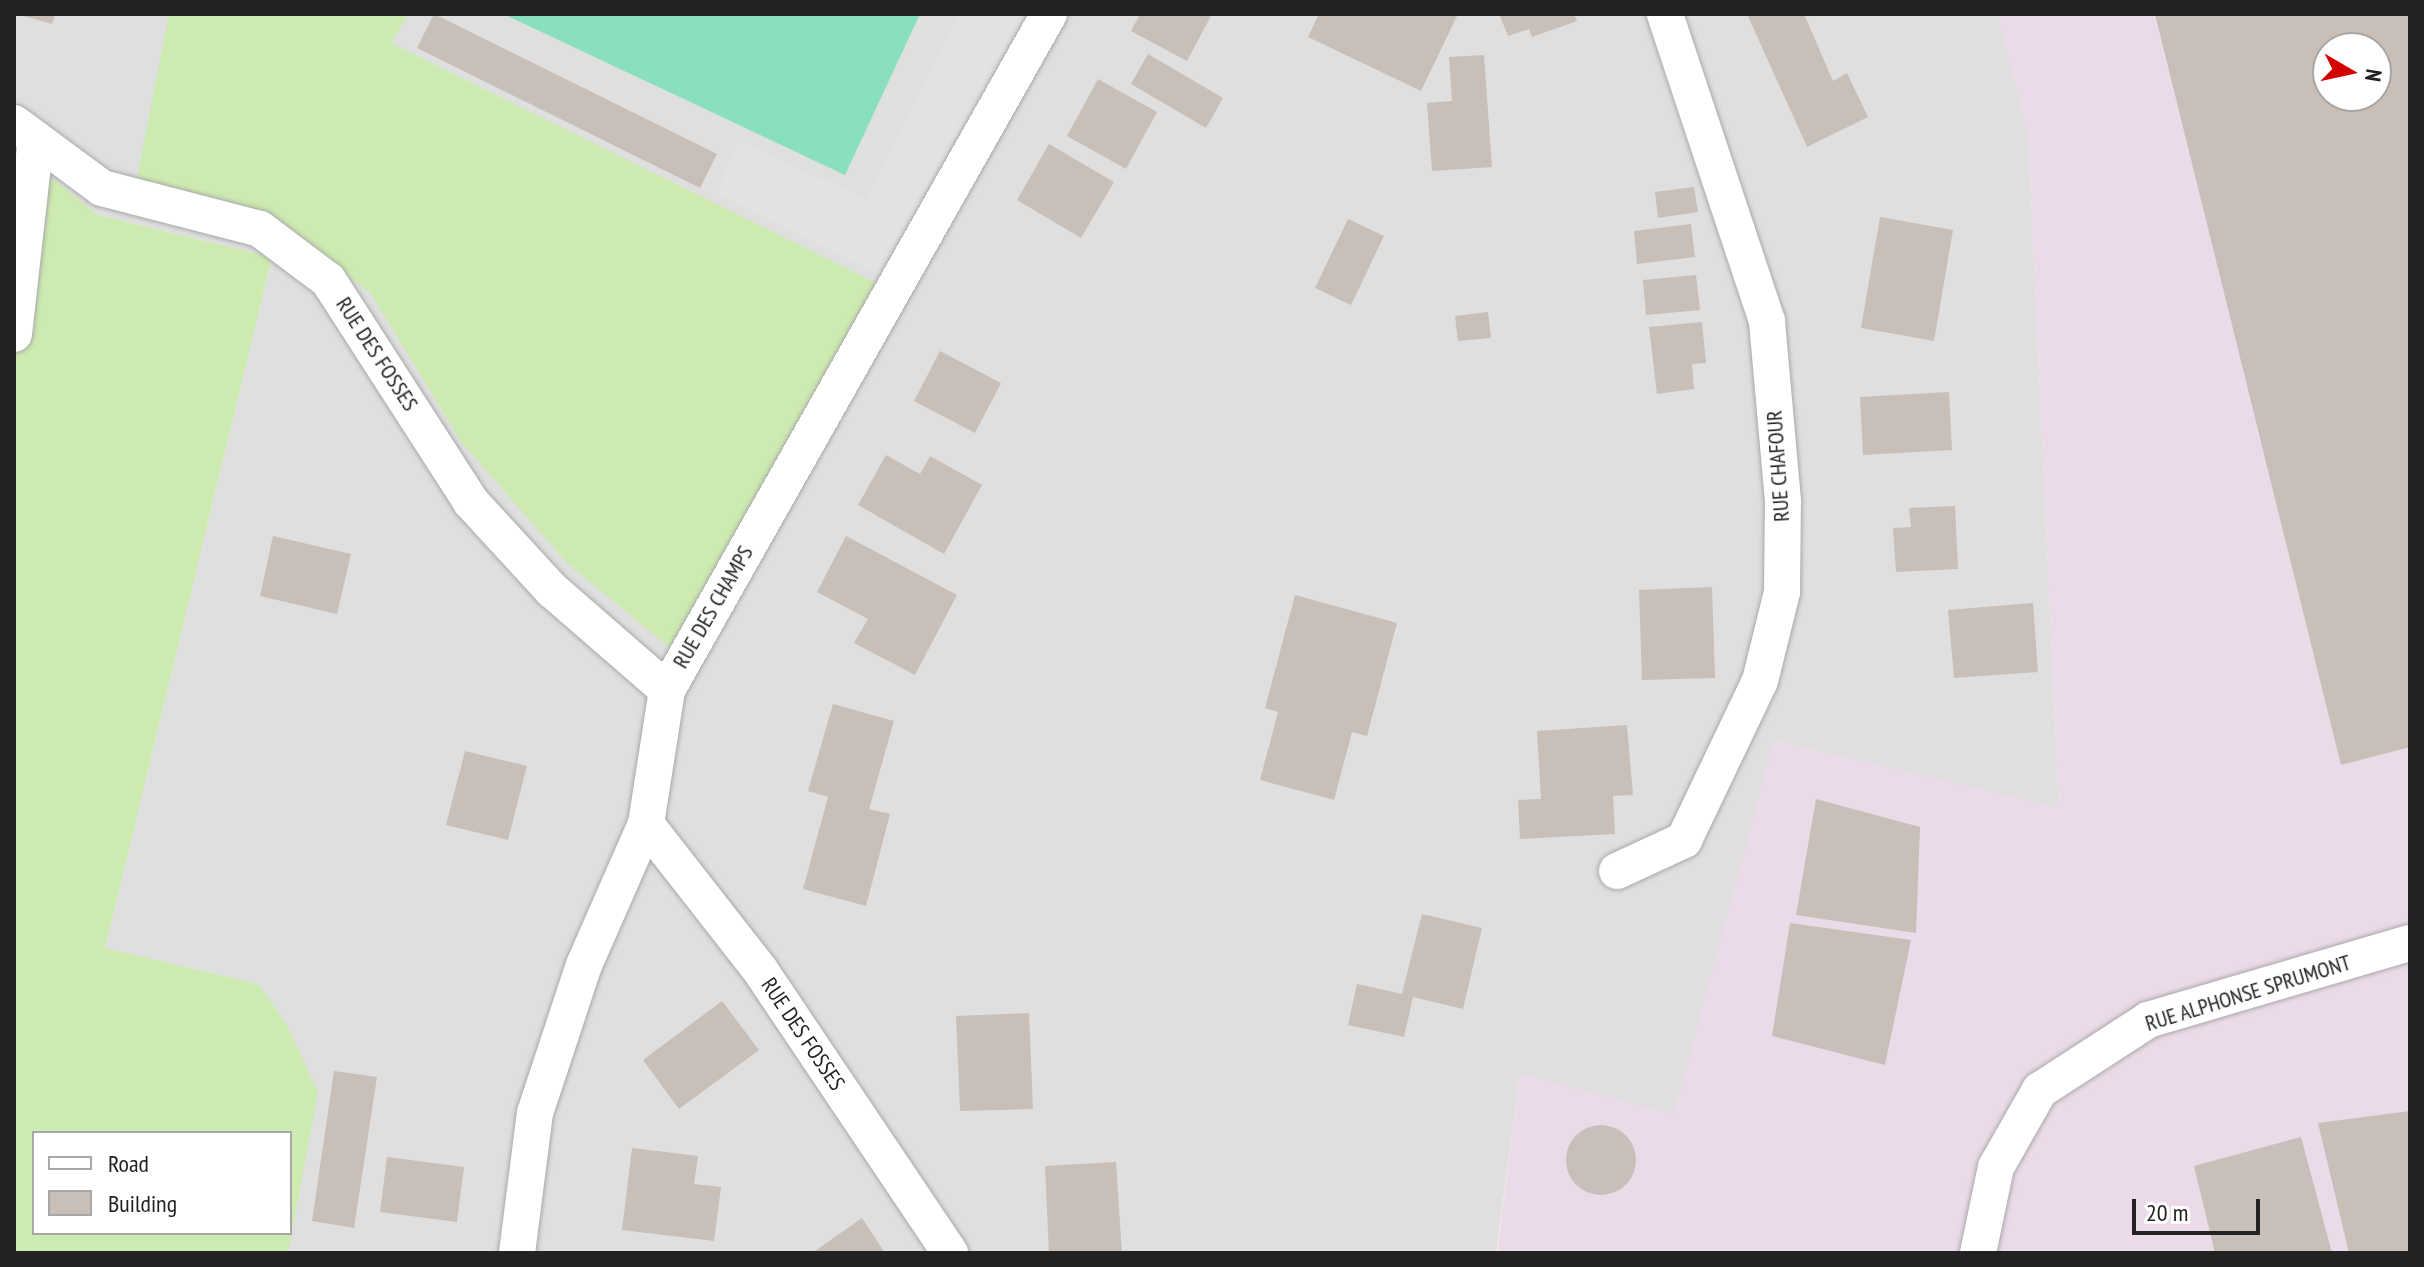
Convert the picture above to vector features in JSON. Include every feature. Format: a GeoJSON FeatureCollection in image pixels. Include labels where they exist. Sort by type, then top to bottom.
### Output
{"type":"FeatureCollection","features":[{"type":"Feature","properties":{"kind":"street","name":"RUE DES CHAMPS"},"geometry":{"type":"LineString","coordinates":[[517,1253],[535,1113],[584,965],[646,824],[667,690],[1049,14]]}},
{"type":"Feature","properties":{"kind":"street","name":"RUE CHAFOUR"},"geometry":{"type":"LineString","coordinates":[[1617,871],[1684,840],[1760,681],[1782,592],[1783,501],[1767,321],[1665,14]]}},
{"type":"Feature","properties":{"kind":"street","name":"RUE DES FOSSES"},"geometry":{"type":"LineString","coordinates":[[25,131],[102,188],[260,229],[328,280],[471,502],[552,590],[667,690]]}},
{"type":"Feature","properties":{"kind":"street"},"geometry":{"type":"LineString","coordinates":[[14,334],[25,131]]}},
{"type":"Feature","properties":{"kind":"street","name":"RUE DES FOSSES"},"geometry":{"type":"LineString","coordinates":[[646,824],[760,970],[950,1253]]}},
{"type":"Feature","properties":{"kind":"street","name":"RUE ALPHONSE SPRUMONT"},"geometry":{"type":"LineString","coordinates":[[1978,1253],[1996,1167],[2040,1090],[2148,1020],[2410,943]]}},
{"type":"Feature","properties":{"kind":"shaded area"},"geometry":{"type":"Polygon","coordinates":[[[14,14],[1998,14],[2028,130],[2059,809],[1775,741],[1674,1116],[1520,1075],[1496,1253],[288,1253],[317,1092],[258,984],[105,948],[272,257],[98,215],[14,148],[14,14]]]}},
{"type":"Feature","properties":{"kind":"shaded area"},"geometry":{"type":"Polygon","coordinates":[[[959,14],[1036,14],[893,282],[717,194],[738,141],[866,199],[959,14]]]}},
{"type":"Feature","properties":{"kind":"shaded area"},"geometry":{"type":"Polygon","coordinates":[[[1998,14],[2410,14],[2410,1253],[1497,1253],[1520,1074],[1674,1115],[1774,741],[2059,808],[2028,130],[1998,14]]]}},
{"type":"Feature","properties":{"kind":"green space"},"geometry":{"type":"Polygon","coordinates":[[[169,14],[409,14],[391,43],[884,287],[681,657],[567,563],[462,443],[371,294],[291,230],[137,178],[169,14]]]}},
{"type":"Feature","properties":{"kind":"green space"},"geometry":{"type":"Polygon","coordinates":[[[503,14],[920,14],[845,175],[503,14]]]}},
{"type":"Feature","properties":{"kind":"green space"},"geometry":{"type":"Polygon","coordinates":[[[14,148],[98,215],[272,257],[105,948],[258,984],[286,1023],[318,1092],[292,1232],[292,1131],[32,1131],[32,1235],[291,1235],[288,1253],[14,1253],[14,148]]]}},
{"type":"Feature","properties":{"kind":"building"},"geometry":{"type":"Polygon","coordinates":[[[17,14],[55,14],[52,24],[17,14]]]}},
{"type":"Feature","properties":{"kind":"building"},"geometry":{"type":"Polygon","coordinates":[[[434,14],[717,154],[700,188],[417,48],[434,14]]]}},
{"type":"Feature","properties":{"kind":"building"},"geometry":{"type":"Polygon","coordinates":[[[1140,14],[1212,14],[1187,61],[1131,31],[1140,14]]]}},
{"type":"Feature","properties":{"kind":"building"},"geometry":{"type":"Polygon","coordinates":[[[1319,14],[1458,14],[1421,91],[1308,37],[1319,14]]]}},
{"type":"Feature","properties":{"kind":"building"},"geometry":{"type":"Polygon","coordinates":[[[1499,14],[1574,14],[1577,21],[1532,37],[1529,29],[1508,36],[1499,14]]]}},
{"type":"Feature","properties":{"kind":"building"},"geometry":{"type":"Polygon","coordinates":[[[1747,14],[1804,14],[1833,81],[1847,73],[1868,117],[1807,147],[1747,14]]]}},
{"type":"Feature","properties":{"kind":"building"},"geometry":{"type":"Polygon","coordinates":[[[2155,14],[2410,14],[2410,747],[2341,765],[2155,14]]]}},
{"type":"Feature","properties":{"kind":"building"},"geometry":{"type":"Polygon","coordinates":[[[1148,54],[1223,98],[1206,128],[1131,84],[1148,54]]]}},
{"type":"Feature","properties":{"kind":"building"},"geometry":{"type":"Polygon","coordinates":[[[1484,55],[1492,167],[1432,171],[1427,103],[1452,101],[1449,57],[1484,55]]]}},
{"type":"Feature","properties":{"kind":"building"},"geometry":{"type":"Polygon","coordinates":[[[1098,79],[1157,112],[1126,169],[1067,136],[1098,79]]]}},
{"type":"Feature","properties":{"kind":"building"},"geometry":{"type":"Polygon","coordinates":[[[1049,144],[1114,182],[1081,238],[1017,200],[1049,144]]]}},
{"type":"Feature","properties":{"kind":"building"},"geometry":{"type":"Polygon","coordinates":[[[1694,187],[1698,212],[1658,218],[1655,192],[1694,187]]]}},
{"type":"Feature","properties":{"kind":"building"},"geometry":{"type":"Polygon","coordinates":[[[1880,217],[1953,230],[1934,341],[1861,328],[1880,217]]]}},
{"type":"Feature","properties":{"kind":"building"},"geometry":{"type":"Polygon","coordinates":[[[1348,219],[1384,236],[1351,305],[1315,288],[1348,219]]]}},
{"type":"Feature","properties":{"kind":"building"},"geometry":{"type":"Polygon","coordinates":[[[1691,224],[1695,257],[1637,264],[1634,231],[1691,224]]]}},
{"type":"Feature","properties":{"kind":"building"},"geometry":{"type":"Polygon","coordinates":[[[1696,275],[1700,310],[1646,315],[1643,280],[1696,275]]]}},
{"type":"Feature","properties":{"kind":"building"},"geometry":{"type":"Polygon","coordinates":[[[1488,312],[1491,338],[1458,341],[1455,316],[1488,312]]]}},
{"type":"Feature","properties":{"kind":"building"},"geometry":{"type":"Polygon","coordinates":[[[1702,322],[1706,363],[1692,364],[1694,389],[1657,394],[1649,327],[1702,322]]]}},
{"type":"Feature","properties":{"kind":"building"},"geometry":{"type":"Polygon","coordinates":[[[940,351],[1001,383],[975,433],[914,401],[940,351]]]}},
{"type":"Feature","properties":{"kind":"building"},"geometry":{"type":"Polygon","coordinates":[[[1949,392],[1952,450],[1863,455],[1860,397],[1949,392]]]}},
{"type":"Feature","properties":{"kind":"building"},"geometry":{"type":"Polygon","coordinates":[[[886,455],[920,474],[930,456],[982,485],[944,554],[858,505],[886,455]]]}},
{"type":"Feature","properties":{"kind":"building"},"geometry":{"type":"Polygon","coordinates":[[[1955,506],[1958,569],[1896,572],[1893,528],[1911,527],[1909,508],[1955,506]]]}},
{"type":"Feature","properties":{"kind":"building"},"geometry":{"type":"Polygon","coordinates":[[[273,536],[351,554],[337,614],[260,596],[273,536]]]}},
{"type":"Feature","properties":{"kind":"building"},"geometry":{"type":"Polygon","coordinates":[[[846,536],[957,595],[915,675],[854,643],[868,619],[817,592],[846,536]]]}},
{"type":"Feature","properties":{"kind":"building"},"geometry":{"type":"Polygon","coordinates":[[[1712,587],[1715,678],[1642,680],[1639,590],[1712,587]]]}},
{"type":"Feature","properties":{"kind":"building"},"geometry":{"type":"Polygon","coordinates":[[[1295,595],[1397,623],[1367,736],[1352,732],[1334,800],[1260,780],[1278,712],[1265,708],[1295,595]]]}},
{"type":"Feature","properties":{"kind":"building"},"geometry":{"type":"Polygon","coordinates":[[[2033,603],[2038,672],[1954,678],[1948,610],[2033,603]]]}},
{"type":"Feature","properties":{"kind":"building"},"geometry":{"type":"Polygon","coordinates":[[[833,704],[894,721],[869,809],[890,814],[866,906],[803,889],[828,797],[808,791],[833,704]]]}},
{"type":"Feature","properties":{"kind":"building"},"geometry":{"type":"Polygon","coordinates":[[[1627,725],[1633,795],[1613,796],[1615,834],[1520,839],[1518,800],[1541,799],[1537,731],[1627,725]]]}},
{"type":"Feature","properties":{"kind":"building"},"geometry":{"type":"Polygon","coordinates":[[[465,751],[527,766],[508,840],[446,825],[465,751]]]}},
{"type":"Feature","properties":{"kind":"building"},"geometry":{"type":"Polygon","coordinates":[[[1816,799],[1920,827],[1916,933],[1796,915],[1816,799]]]}},
{"type":"Feature","properties":{"kind":"building"},"geometry":{"type":"Polygon","coordinates":[[[1422,914],[1482,928],[1463,1009],[1413,997],[1404,1037],[1348,1025],[1357,984],[1402,994],[1422,914]]]}},
{"type":"Feature","properties":{"kind":"building"},"geometry":{"type":"Polygon","coordinates":[[[1790,923],[1911,940],[1885,1065],[1772,1036],[1790,923]]]}},
{"type":"Feature","properties":{"kind":"building"},"geometry":{"type":"Polygon","coordinates":[[[722,1001],[759,1050],[679,1109],[643,1060],[722,1001]]]}},
{"type":"Feature","properties":{"kind":"building"},"geometry":{"type":"Polygon","coordinates":[[[1029,1013],[1033,1109],[960,1111],[956,1016],[1029,1013]]]}},
{"type":"Feature","properties":{"kind":"building"},"geometry":{"type":"Polygon","coordinates":[[[334,1071],[377,1077],[354,1228],[312,1221],[334,1071]]]}},
{"type":"Feature","properties":{"kind":"building"},"geometry":{"type":"Polygon","coordinates":[[[2410,1111],[2410,1253],[2349,1253],[2318,1123],[2410,1111]]]}},
{"type":"Feature","properties":{"kind":"building"},"geometry":{"type":"Polygon","coordinates":[[[1601,1125],[1620,1131],[1630,1141],[1636,1160],[1630,1179],[1620,1189],[1601,1195],[1582,1189],[1572,1179],[1566,1160],[1572,1141],[1582,1131],[1601,1125]]]}},
{"type":"Feature","properties":{"kind":"building"},"geometry":{"type":"Polygon","coordinates":[[[2301,1137],[2332,1253],[2215,1253],[2194,1166],[2301,1137]]]}},
{"type":"Feature","properties":{"kind":"building"},"geometry":{"type":"Polygon","coordinates":[[[632,1148],[698,1156],[694,1184],[721,1187],[714,1241],[622,1230],[632,1148]]]}},
{"type":"Feature","properties":{"kind":"building"},"geometry":{"type":"Polygon","coordinates":[[[387,1157],[464,1167],[457,1222],[380,1212],[387,1157]]]}},
{"type":"Feature","properties":{"kind":"building"},"geometry":{"type":"Polygon","coordinates":[[[1116,1162],[1122,1253],[1049,1253],[1045,1166],[1116,1162]]]}},
{"type":"Feature","properties":{"kind":"building"},"geometry":{"type":"Polygon","coordinates":[[[862,1218],[885,1253],[816,1253],[815,1251],[862,1218]]]}}]}
